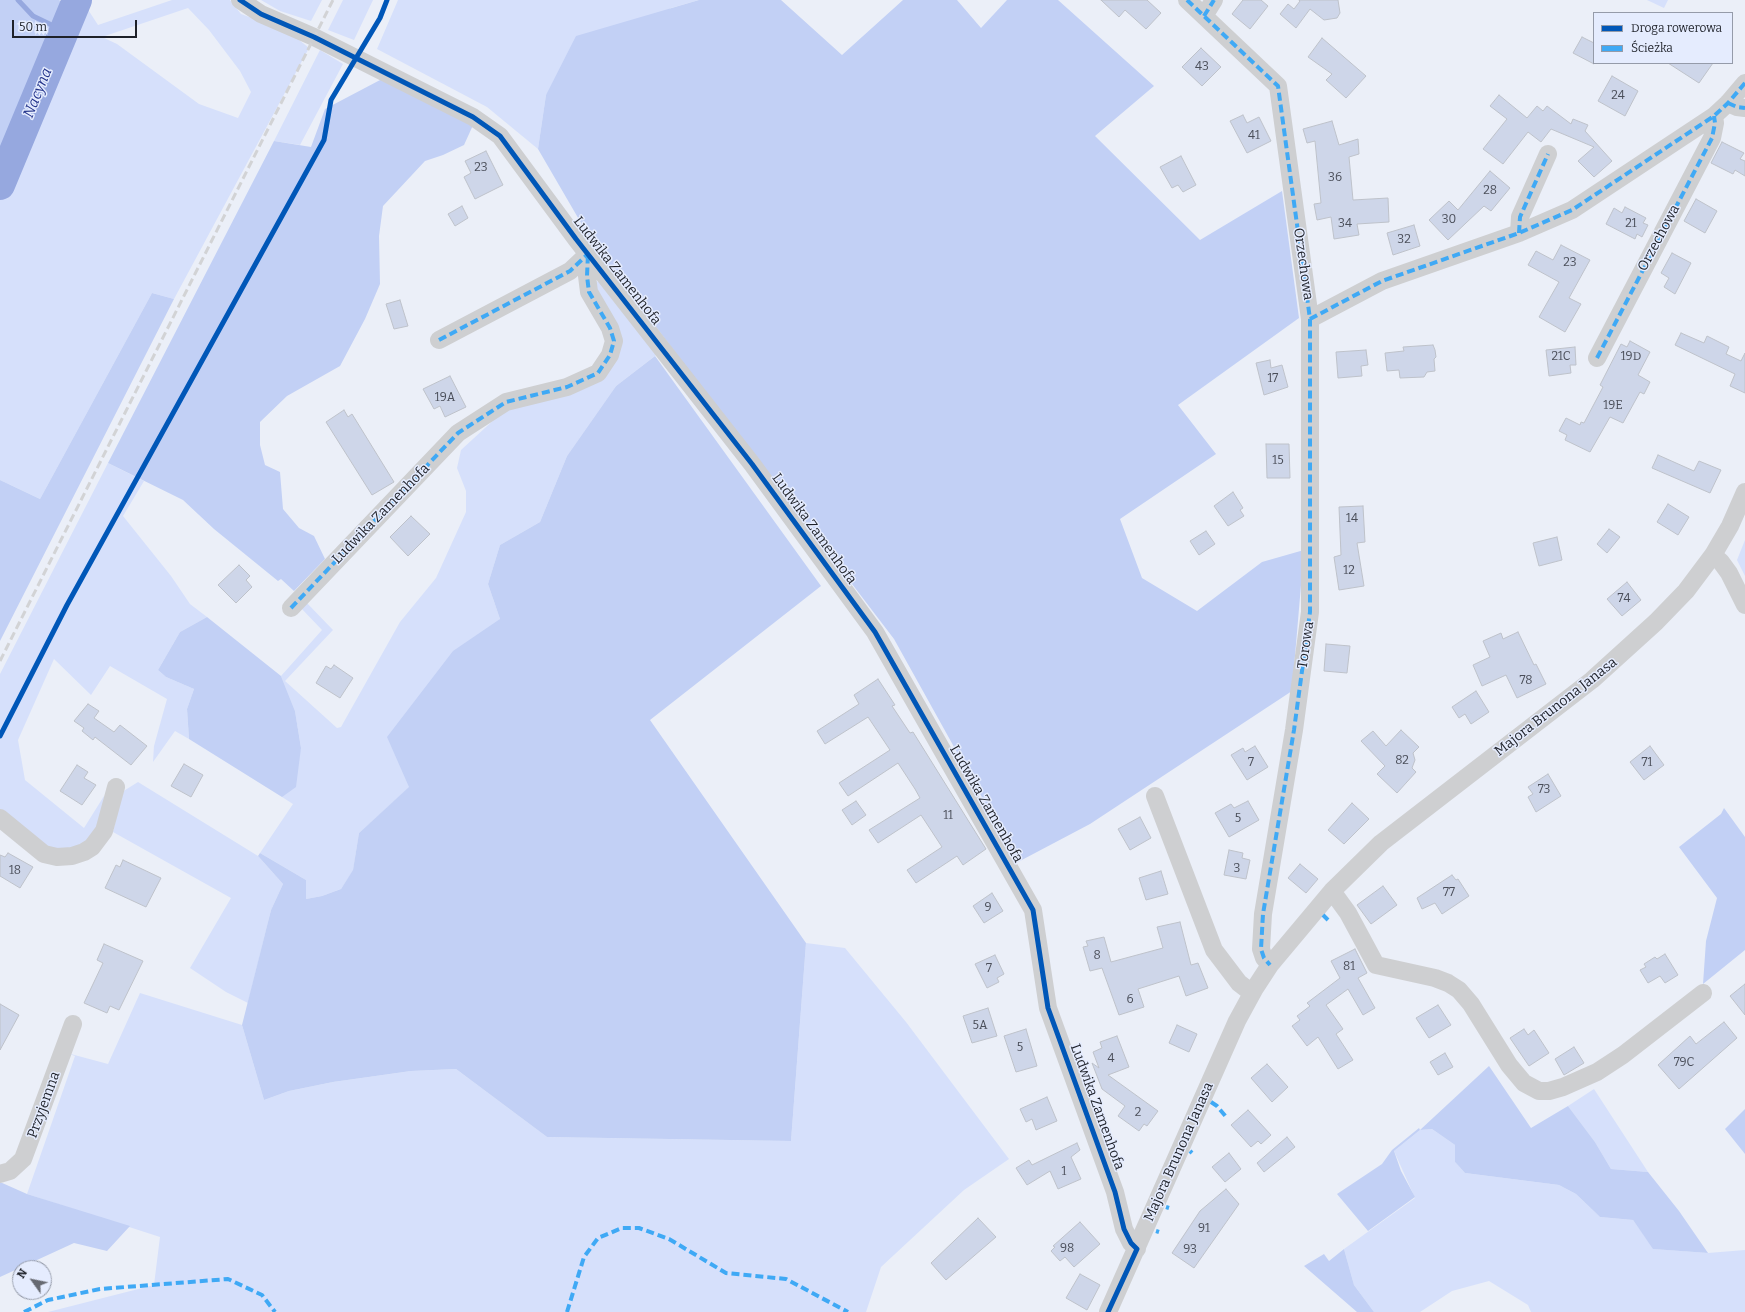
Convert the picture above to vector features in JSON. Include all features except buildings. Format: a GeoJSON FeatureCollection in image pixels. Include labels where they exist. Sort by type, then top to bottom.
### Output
{"type":"FeatureCollection","features":[{"type":"Feature","properties":{"kind":"street","name":"Ludwika Zamenhofa"},"geometry":{"type":"LineString","coordinates":[[240,0],[261,14],[314,37],[473,117],[500,136],[588,254],[752,464],[875,632],[1033,910],[1048,1008],[1115,1192],[1124,1229],[1131,1243],[1137,1249]]}},
{"type":"Feature","properties":{"kind":"street","name":"Orzechowa"},"geometry":{"type":"LineString","coordinates":[[1187,0],[1278,86],[1310,319],[1382,281],[1518,233],[1572,210],[1714,116],[1737,105],[1745,83]]}},
{"type":"Feature","properties":{"kind":"street"},"geometry":{"type":"LineString","coordinates":[[1204,16],[1214,0]]}},
{"type":"Feature","properties":{"kind":"street","name":"Orzechowa"},"geometry":{"type":"LineString","coordinates":[[1597,358],[1712,138],[1715,130],[1714,116]]}},
{"type":"Feature","properties":{"kind":"street"},"geometry":{"type":"LineString","coordinates":[[1518,233],[1520,217],[1548,154]]}},
{"type":"Feature","properties":{"kind":"street","name":"Ludwika Zamenhofa"},"geometry":{"type":"LineString","coordinates":[[439,340],[570,271],[588,254]]}},
{"type":"Feature","properties":{"kind":"street","name":"Ludwika Zamenhofa"},"geometry":{"type":"LineString","coordinates":[[291,608],[458,433],[506,402],[567,387],[598,373],[610,355],[614,341],[610,328],[590,292],[587,276],[588,254]]}},
{"type":"Feature","properties":{"kind":"street","name":"Torowa"},"geometry":{"type":"LineString","coordinates":[[1270,964],[1264,958],[1262,949],[1263,914],[1294,730],[1310,612],[1310,319]]}},
{"type":"Feature","properties":{"kind":"street","name":"Majora Brunona Janasa"},"geometry":{"type":"LineString","coordinates":[[1108,1312],[1234,1028],[1252,993],[1270,964],[1332,891],[1392,833],[1577,693],[1618,659],[1680,597],[1713,555],[1730,526],[1745,492]]}},
{"type":"Feature","properties":{"kind":"street"},"geometry":{"type":"LineString","coordinates":[[1713,555],[1721,562],[1729,573],[1745,604]]}},
{"type":"Feature","properties":{"kind":"street"},"geometry":{"type":"LineString","coordinates":[[0,818],[44,854],[58,857],[72,856],[84,852],[92,846],[104,831],[116,787]]}},
{"type":"Feature","properties":{"kind":"street"},"geometry":{"type":"LineString","coordinates":[[1155,796],[1214,950],[1238,984],[1252,993]]}},
{"type":"Feature","properties":{"kind":"street"},"geometry":{"type":"LineString","coordinates":[[1332,891],[1348,913],[1376,964],[1435,978],[1448,983],[1459,990],[1471,1004],[1509,1065],[1524,1083],[1539,1091],[1549,1091],[1563,1087],[1597,1072],[1623,1055],[1703,993]]}},
{"type":"Feature","properties":{"kind":"street","name":"Przyjemna"},"geometry":{"type":"LineString","coordinates":[[0,1174],[10,1171],[23,1159],[72,1024]]}},
{"type":"Feature","properties":{"kind":"shaded area"},"geometry":{"type":"Polygon","coordinates":[[[0,0],[59,0],[65,4],[57,33],[0,167],[0,0]]]}},
{"type":"Feature","properties":{"kind":"shaded area"},"geometry":{"type":"Polygon","coordinates":[[[80,0],[87,0],[85,5],[98,25],[172,0],[230,0],[241,14],[288,31],[309,48],[174,299],[152,293],[40,499],[0,480],[0,198],[80,0]],[[188,8],[102,37],[117,44],[199,104],[238,118],[251,92],[240,71],[209,30],[188,8]]]}},
{"type":"Feature","properties":{"kind":"shaded area"},"geometry":{"type":"Polygon","coordinates":[[[261,0],[322,0],[311,21],[280,11],[261,0]]]}},
{"type":"Feature","properties":{"kind":"shaded area"},"geometry":{"type":"Polygon","coordinates":[[[343,0],[373,0],[354,40],[328,30],[343,0]]]}},
{"type":"Feature","properties":{"kind":"shaded area"},"geometry":{"type":"Polygon","coordinates":[[[398,0],[699,0],[671,8],[546,95],[538,149],[487,107],[377,49],[398,0]]]}},
{"type":"Feature","properties":{"kind":"shaded area"},"geometry":{"type":"Polygon","coordinates":[[[699,0],[781,0],[842,55],[903,0],[957,0],[981,28],[1007,0],[1058,0],[1154,86],[1095,136],[1200,240],[1282,191],[1299,318],[1178,405],[1216,454],[1120,519],[1142,578],[1197,611],[1262,562],[1304,550],[1292,691],[1090,824],[1018,862],[894,639],[595,247],[538,149],[546,95],[576,36],[699,0]]]}},
{"type":"Feature","properties":{"kind":"shaded area"},"geometry":{"type":"Polygon","coordinates":[[[1647,0],[1668,0],[1664,8],[1647,0]]]}},
{"type":"Feature","properties":{"kind":"shaded area"},"geometry":{"type":"Polygon","coordinates":[[[320,50],[343,64],[300,145],[274,141],[320,50]]]}},
{"type":"Feature","properties":{"kind":"shaded area"},"geometry":{"type":"Polygon","coordinates":[[[382,79],[474,123],[464,145],[443,155],[425,161],[383,206],[379,236],[380,284],[365,319],[340,366],[287,396],[260,422],[260,445],[265,465],[280,472],[283,509],[299,528],[314,536],[325,559],[294,591],[281,579],[278,581],[214,529],[183,500],[108,463],[274,141],[311,147],[325,109],[382,79]]]}},
{"type":"Feature","properties":{"kind":"shaded area"},"geometry":{"type":"Polygon","coordinates":[[[594,280],[606,285],[660,352],[616,386],[567,456],[540,522],[500,545],[488,584],[500,619],[410,787],[359,833],[353,871],[341,889],[322,896],[306,899],[306,880],[260,853],[293,804],[282,797],[301,748],[295,711],[281,676],[322,630],[300,607],[305,601],[333,630],[285,681],[337,728],[341,727],[400,622],[436,578],[466,512],[466,491],[457,468],[461,450],[510,405],[619,355],[594,280]]]}},
{"type":"Feature","properties":{"kind":"shaded area"},"geometry":{"type":"Polygon","coordinates":[[[152,293],[174,299],[0,641],[0,480],[40,499],[152,293]]]}},
{"type":"Feature","properties":{"kind":"shaded area"},"geometry":{"type":"Polygon","coordinates":[[[655,356],[821,586],[650,720],[806,943],[791,1141],[547,1137],[456,1069],[411,1071],[333,1082],[289,1091],[264,1100],[242,1025],[271,910],[283,884],[258,856],[260,853],[306,880],[306,899],[322,896],[341,889],[353,870],[359,833],[409,787],[387,737],[453,651],[500,619],[488,584],[500,545],[540,522],[567,456],[616,386],[655,356]]]}},
{"type":"Feature","properties":{"kind":"shaded area"},"geometry":{"type":"Polygon","coordinates":[[[108,463],[144,481],[123,516],[171,576],[190,604],[207,617],[180,632],[158,670],[166,677],[194,689],[187,709],[189,739],[175,731],[153,762],[154,746],[167,699],[110,666],[91,695],[54,659],[18,740],[25,780],[84,828],[104,796],[102,825],[79,848],[49,851],[0,812],[0,674],[108,463]]]}},
{"type":"Feature","properties":{"kind":"shaded area"},"geometry":{"type":"Polygon","coordinates":[[[1745,540],[1745,576],[1737,560],[1745,540]]]}},
{"type":"Feature","properties":{"kind":"shaded area"},"geometry":{"type":"Polygon","coordinates":[[[207,617],[281,676],[295,711],[301,748],[296,787],[282,797],[189,739],[187,709],[194,689],[166,677],[158,670],[180,632],[207,617]]]}},
{"type":"Feature","properties":{"kind":"shaded area"},"geometry":{"type":"Polygon","coordinates":[[[138,782],[258,856],[283,884],[271,910],[248,1003],[226,992],[190,968],[231,898],[113,832],[122,792],[138,782]]]}},
{"type":"Feature","properties":{"kind":"shaded area"},"geometry":{"type":"Polygon","coordinates":[[[1724,808],[1745,837],[1745,950],[1703,984],[1706,941],[1717,898],[1679,847],[1721,814],[1724,808]]]}},
{"type":"Feature","properties":{"kind":"shaded area"},"geometry":{"type":"Polygon","coordinates":[[[806,943],[845,948],[906,1022],[1009,1159],[964,1190],[881,1267],[866,1312],[48,1312],[154,1285],[160,1237],[27,1194],[75,1056],[67,1053],[108,1064],[140,993],[242,1025],[264,1100],[289,1091],[333,1082],[411,1071],[456,1069],[547,1137],[791,1141],[806,943]]]}},
{"type":"Feature","properties":{"kind":"shaded area"},"geometry":{"type":"Polygon","coordinates":[[[1489,1066],[1531,1128],[1568,1106],[1595,1142],[1611,1169],[1648,1172],[1679,1211],[1708,1253],[1653,1249],[1633,1220],[1600,1217],[1576,1194],[1559,1185],[1465,1173],[1455,1162],[1455,1145],[1432,1129],[1420,1130],[1489,1066]]]}},
{"type":"Feature","properties":{"kind":"shaded area"},"geometry":{"type":"Polygon","coordinates":[[[1594,1089],[1648,1172],[1611,1169],[1595,1142],[1568,1106],[1594,1089]]]}},
{"type":"Feature","properties":{"kind":"shaded area"},"geometry":{"type":"Polygon","coordinates":[[[1745,1109],[1745,1154],[1725,1129],[1745,1109]]]}},
{"type":"Feature","properties":{"kind":"shaded area"},"geometry":{"type":"Polygon","coordinates":[[[1419,1128],[1420,1130],[1394,1151],[1401,1171],[1415,1197],[1368,1231],[1337,1194],[1382,1164],[1392,1150],[1419,1128]]]}},
{"type":"Feature","properties":{"kind":"shaded area"},"geometry":{"type":"Polygon","coordinates":[[[1432,1129],[1455,1145],[1455,1162],[1465,1173],[1559,1185],[1576,1194],[1600,1217],[1633,1220],[1654,1249],[1708,1253],[1745,1250],[1745,1312],[1531,1312],[1528,1305],[1489,1281],[1452,1291],[1420,1312],[1374,1312],[1354,1285],[1344,1249],[1415,1198],[1394,1151],[1420,1130],[1432,1129]]]}},
{"type":"Feature","properties":{"kind":"shaded area"},"geometry":{"type":"Polygon","coordinates":[[[0,1182],[27,1194],[130,1226],[107,1251],[74,1243],[37,1260],[12,1260],[12,1271],[0,1277],[0,1182]]]}},
{"type":"Feature","properties":{"kind":"shaded area"},"geometry":{"type":"Polygon","coordinates":[[[1344,1249],[1354,1285],[1374,1312],[1357,1312],[1304,1266],[1324,1254],[1329,1261],[1344,1249]]]}},
{"type":"Feature","properties":{"kind":"waterway"},"geometry":{"type":"LineString","coordinates":[[18,0],[33,16],[64,31]]}},
{"type":"Feature","properties":{"kind":"waterway","name":"Nacyna"},"geometry":{"type":"LineString","coordinates":[[0,185],[77,0]]}},
{"type":"Feature","properties":{"kind":"railway"},"geometry":{"type":"LineString","coordinates":[[0,661],[333,0]]}},
{"type":"Feature","properties":{"kind":"marked path"},"geometry":{"type":"LineString","coordinates":[[1187,0],[1278,86],[1310,319],[1310,612],[1294,730],[1263,914],[1261,949],[1264,958],[1270,965]]}},
{"type":"Feature","properties":{"kind":"marked path"},"geometry":{"type":"LineString","coordinates":[[1204,16],[1214,0]]}},
{"type":"Feature","properties":{"kind":"marked path"},"geometry":{"type":"LineString","coordinates":[[1310,319],[1382,281],[1519,233],[1572,210],[1714,116],[1728,103],[1745,83]]}},
{"type":"Feature","properties":{"kind":"marked path"},"geometry":{"type":"LineString","coordinates":[[1728,103],[1737,107],[1745,108]]}},
{"type":"Feature","properties":{"kind":"marked path"},"geometry":{"type":"LineString","coordinates":[[1597,358],[1712,138],[1715,123],[1714,116]]}},
{"type":"Feature","properties":{"kind":"marked path"},"geometry":{"type":"LineString","coordinates":[[1519,233],[1520,217],[1548,154]]}},
{"type":"Feature","properties":{"kind":"marked path"},"geometry":{"type":"LineString","coordinates":[[439,340],[570,271],[588,254]]}},
{"type":"Feature","properties":{"kind":"marked path"},"geometry":{"type":"LineString","coordinates":[[291,608],[458,433],[506,402],[567,387],[598,373],[610,355],[614,341],[610,328],[589,292],[587,276],[588,254]]}},
{"type":"Feature","properties":{"kind":"marked path"},"geometry":{"type":"LineString","coordinates":[[1323,915],[1328,920]]}},
{"type":"Feature","properties":{"kind":"marked path"},"geometry":{"type":"LineString","coordinates":[[1211,1102],[1217,1106],[1227,1118]]}},
{"type":"Feature","properties":{"kind":"marked path"},"geometry":{"type":"LineString","coordinates":[[567,1312],[584,1257],[598,1238],[622,1228],[639,1228],[669,1239],[726,1273],[786,1279],[848,1312]]}},
{"type":"Feature","properties":{"kind":"marked path"},"geometry":{"type":"LineString","coordinates":[[24,1312],[48,1300],[100,1289],[228,1279],[262,1295],[275,1312]]}},
{"type":"Feature","properties":{"kind":"cycle path"},"geometry":{"type":"LineString","coordinates":[[240,0],[261,14],[314,37],[473,117],[500,136],[576,239],[752,464],[875,632],[1033,910],[1048,1008],[1115,1192],[1124,1229],[1131,1243],[1137,1249],[1108,1312]]}},
{"type":"Feature","properties":{"kind":"cycle path"},"geometry":{"type":"LineString","coordinates":[[0,736],[67,605],[324,140],[331,100],[380,18],[387,0]]}}]}
